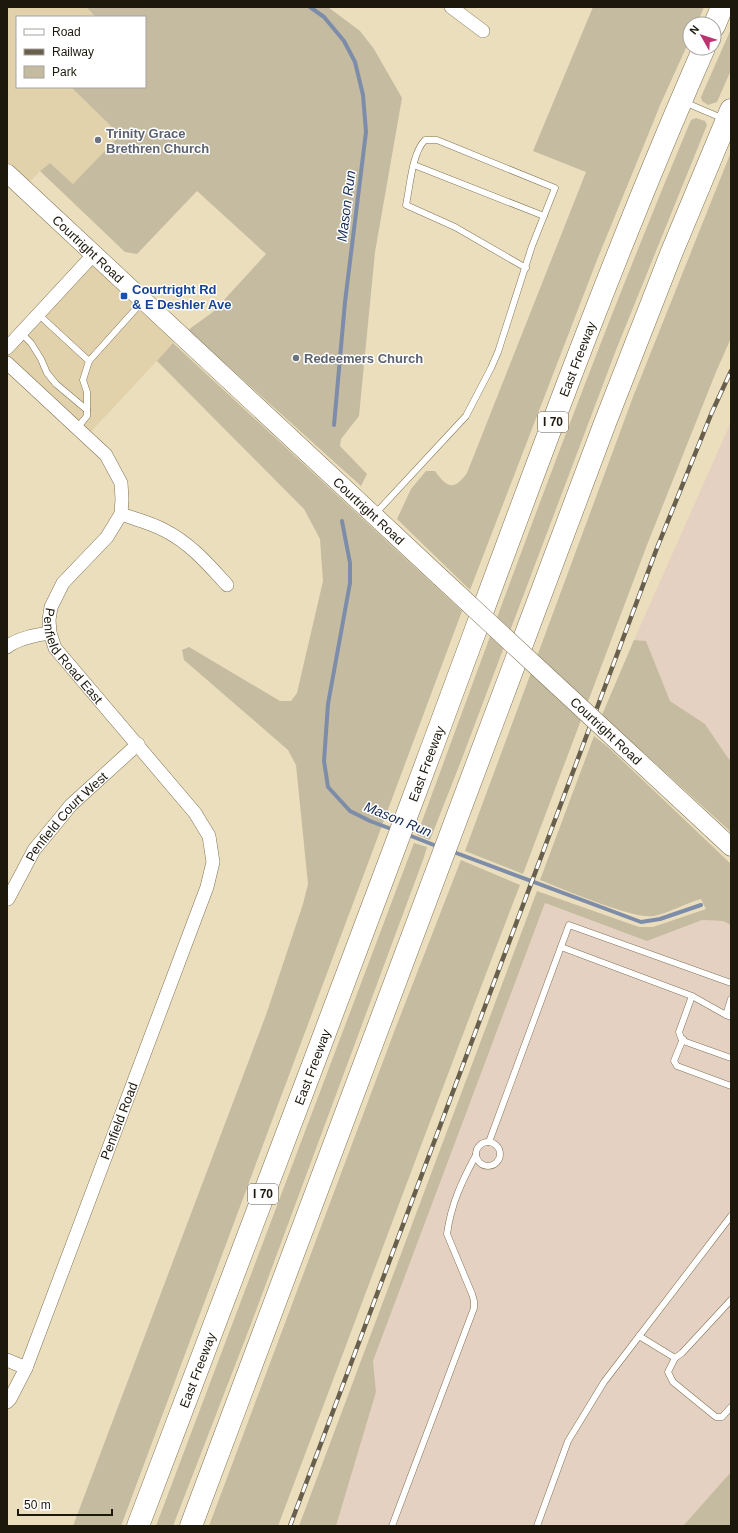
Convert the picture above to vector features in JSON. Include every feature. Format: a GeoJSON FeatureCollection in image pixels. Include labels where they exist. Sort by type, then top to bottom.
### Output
{"type":"FeatureCollection","features":[{"type":"Feature","properties":{"kind":"highway","name":"East Freeway"},"geometry":{"type":"LineString","coordinates":[[138,1526],[389,863],[511,533],[560,405],[681,101],[701,56]]}},
{"type":"Feature","properties":{"kind":"highway"},"geometry":{"type":"LineString","coordinates":[[191,1526],[458,818],[520,649],[671,254],[729,115]]}},
{"type":"Feature","properties":{"kind":"street"},"geometry":{"type":"LineString","coordinates":[[452,7],[483,31]]}},
{"type":"Feature","properties":{"kind":"street","name":"Courtright Road"},"geometry":{"type":"LineString","coordinates":[[7,173],[731,847]]}},
{"type":"Feature","properties":{"kind":"street"},"geometry":{"type":"LineString","coordinates":[[7,348],[94,254]]}},
{"type":"Feature","properties":{"kind":"street","name":"Penfield Road East"},"geometry":{"type":"LineString","coordinates":[[7,363],[106,455],[121,483],[121,514],[107,537],[63,584],[51,607],[49,620],[50,633],[55,648],[195,813],[209,836]]}},
{"type":"Feature","properties":{"kind":"street"},"geometry":{"type":"LineString","coordinates":[[121,514],[164,530],[183,541],[203,559],[227,585]]}},
{"type":"Feature","properties":{"kind":"street"},"geometry":{"type":"LineString","coordinates":[[7,647],[34,636],[50,633]]}},
{"type":"Feature","properties":{"kind":"street","name":"Penfield Court West"},"geometry":{"type":"LineString","coordinates":[[8,899],[34,850],[71,805],[138,744]]}},
{"type":"Feature","properties":{"kind":"street","name":"Penfield Road"},"geometry":{"type":"LineString","coordinates":[[7,1402],[26,1368],[207,887],[213,862],[209,836]]}},
{"type":"Feature","properties":{"kind":"street"},"geometry":{"type":"LineString","coordinates":[[7,1360],[26,1368]]}},
{"type":"Feature","properties":{"kind":"lane"},"geometry":{"type":"LineString","coordinates":[[681,101],[729,115]]}},
{"type":"Feature","properties":{"kind":"lane"},"geometry":{"type":"LineString","coordinates":[[374,515],[466,416],[491,368],[526,268],[532,246],[555,188],[437,140],[425,140],[421,144],[414,165],[406,205],[455,227],[526,268]]}},
{"type":"Feature","properties":{"kind":"lane"},"geometry":{"type":"LineString","coordinates":[[414,165],[544,216]]}},
{"type":"Feature","properties":{"kind":"lane"},"geometry":{"type":"LineString","coordinates":[[77,428],[87,416],[87,392],[83,380],[88,361],[144,300]]}},
{"type":"Feature","properties":{"kind":"lane"},"geometry":{"type":"LineString","coordinates":[[38,314],[88,361]]}},
{"type":"Feature","properties":{"kind":"lane"},"geometry":{"type":"LineString","coordinates":[[21,333],[31,343],[41,359],[47,373],[56,384],[87,410]]}},
{"type":"Feature","properties":{"kind":"lane"},"geometry":{"type":"LineString","coordinates":[[489,1142],[569,924],[731,982]]}},
{"type":"Feature","properties":{"kind":"lane"},"geometry":{"type":"LineString","coordinates":[[560,947],[692,996],[728,1016],[731,999]]}},
{"type":"Feature","properties":{"kind":"lane"},"geometry":{"type":"LineString","coordinates":[[692,996],[679,1032],[683,1039],[686,1042],[731,1058]]}},
{"type":"Feature","properties":{"kind":"lane"},"geometry":{"type":"LineString","coordinates":[[683,1039],[674,1061],[677,1066],[731,1086]]}},
{"type":"Feature","properties":{"kind":"lane"},"geometry":{"type":"LineString","coordinates":[[392,1526],[474,1308],[472,1294],[447,1234],[448,1223],[459,1187],[476,1156],[478,1147],[481,1144],[489,1142],[497,1145],[499,1148],[500,1156],[497,1163],[494,1165],[486,1166],[479,1162],[476,1156]]}},
{"type":"Feature","properties":{"kind":"lane"},"geometry":{"type":"LineString","coordinates":[[537,1526],[568,1441],[604,1382],[731,1216]]}},
{"type":"Feature","properties":{"kind":"lane"},"geometry":{"type":"LineString","coordinates":[[731,1300],[682,1353],[675,1358],[668,1372],[673,1382],[716,1417],[722,1417],[731,1407]]}},
{"type":"Feature","properties":{"kind":"lane"},"geometry":{"type":"LineString","coordinates":[[639,1336],[675,1358]]}},
{"type":"Feature","properties":{"kind":"shaded area"},"geometry":{"type":"Polygon","coordinates":[[[7,7],[86,7],[95,16],[16,16],[16,88],[72,88],[120,135],[73,184],[50,163],[24,188],[7,172],[7,7]]]}},
{"type":"Feature","properties":{"kind":"shaded area"},"geometry":{"type":"Polygon","coordinates":[[[94,255],[181,335],[86,437],[7,364],[7,349],[94,255]]]}},
{"type":"Feature","properties":{"kind":"shaded area"},"geometry":{"type":"Polygon","coordinates":[[[731,422],[731,761],[705,724],[670,701],[646,641],[634,640],[731,422]]]}},
{"type":"Feature","properties":{"kind":"shaded area"},"geometry":{"type":"Polygon","coordinates":[[[545,903],[647,940],[702,920],[723,921],[731,925],[731,1472],[683,1526],[336,1526],[376,1392],[373,1361],[545,903]]]}},
{"type":"Feature","properties":{"kind":"green space"},"geometry":{"type":"Polygon","coordinates":[[[86,7],[328,7],[360,31],[374,49],[402,98],[375,252],[359,416],[341,439],[340,446],[367,474],[361,486],[188,330],[213,312],[266,254],[197,191],[137,254],[125,252],[40,171],[50,163],[73,184],[120,135],[72,88],[146,88],[146,16],[95,16],[86,7]]]}},
{"type":"Feature","properties":{"kind":"green space"},"geometry":{"type":"Polygon","coordinates":[[[593,7],[704,7],[700,16],[682,16],[682,56],[661,103],[597,260],[470,590],[397,519],[411,489],[426,471],[435,471],[443,481],[451,485],[458,483],[467,473],[586,172],[533,151],[593,7]]]}},
{"type":"Feature","properties":{"kind":"green space"},"geometry":{"type":"Polygon","coordinates":[[[731,29],[731,70],[717,102],[708,105],[702,101],[701,97],[719,56],[722,56],[722,49],[731,29]]]}},
{"type":"Feature","properties":{"kind":"green space"},"geometry":{"type":"Polygon","coordinates":[[[696,118],[705,121],[707,125],[616,350],[430,840],[417,835],[584,386],[654,208],[691,120],[696,118]]]}},
{"type":"Feature","properties":{"kind":"green space"},"geometry":{"type":"Polygon","coordinates":[[[731,152],[731,338],[647,545],[523,874],[465,851],[633,397],[731,152]]]}},
{"type":"Feature","properties":{"kind":"green space"},"geometry":{"type":"Polygon","coordinates":[[[173,343],[462,611],[121,1526],[73,1526],[266,1015],[303,904],[308,884],[296,765],[288,750],[184,660],[182,650],[189,647],[280,701],[291,701],[297,693],[323,581],[320,539],[304,509],[157,361],[173,343]]]}},
{"type":"Feature","properties":{"kind":"green space"},"geometry":{"type":"Polygon","coordinates":[[[634,640],[646,641],[670,701],[705,724],[731,761],[731,832],[602,715],[634,640]]]}},
{"type":"Feature","properties":{"kind":"green space"},"geometry":{"type":"Polygon","coordinates":[[[594,736],[608,747],[731,864],[731,925],[723,921],[702,920],[647,941],[545,903],[373,1361],[376,1392],[336,1526],[299,1526],[537,891],[639,927],[653,927],[706,909],[701,899],[660,915],[644,916],[615,909],[540,880],[594,736]]]}},
{"type":"Feature","properties":{"kind":"green space"},"geometry":{"type":"Polygon","coordinates":[[[414,843],[427,847],[423,860],[251,1324],[173,1526],[156,1526],[414,843]]]}},
{"type":"Feature","properties":{"kind":"green space"},"geometry":{"type":"Polygon","coordinates":[[[461,860],[520,885],[278,1526],[209,1526],[394,1032],[461,860]]]}},
{"type":"Feature","properties":{"kind":"green space"},"geometry":{"type":"Polygon","coordinates":[[[731,1472],[731,1526],[683,1526],[731,1472]]]}},
{"type":"Feature","properties":{"kind":"waterway","name":"Mason Run"},"geometry":{"type":"LineString","coordinates":[[310,7],[324,17],[344,41],[355,62],[363,95],[366,132],[345,302],[334,425]]}},
{"type":"Feature","properties":{"kind":"waterway","name":"Mason Run"},"geometry":{"type":"LineString","coordinates":[[342,521],[350,563],[350,583],[328,704],[324,761],[328,787],[350,811],[370,821],[394,830]]}},
{"type":"Feature","properties":{"kind":"waterway","name":"Mason Run"},"geometry":{"type":"LineString","coordinates":[[406,834],[439,847]]}},
{"type":"Feature","properties":{"kind":"waterway","name":"Mason Run"},"geometry":{"type":"LineString","coordinates":[[451,851],[641,922],[660,919],[701,905]]}},
{"type":"Feature","properties":{"kind":"railway"},"geometry":{"type":"LineString","coordinates":[[290,1526],[657,548],[712,412],[731,371]]}},
{"type":"Feature","properties":{"kind":"place","name":"Trinity Grace Brethren Church"},"geometry":{"type":"Point","coordinates":[98,140]}},
{"type":"Feature","properties":{"kind":"place","name":"Courtright Rd & E Deshler Ave"},"geometry":{"type":"Point","coordinates":[124,296]}},
{"type":"Feature","properties":{"kind":"place","name":"Redeemers Church"},"geometry":{"type":"Point","coordinates":[296,358]}}]}
